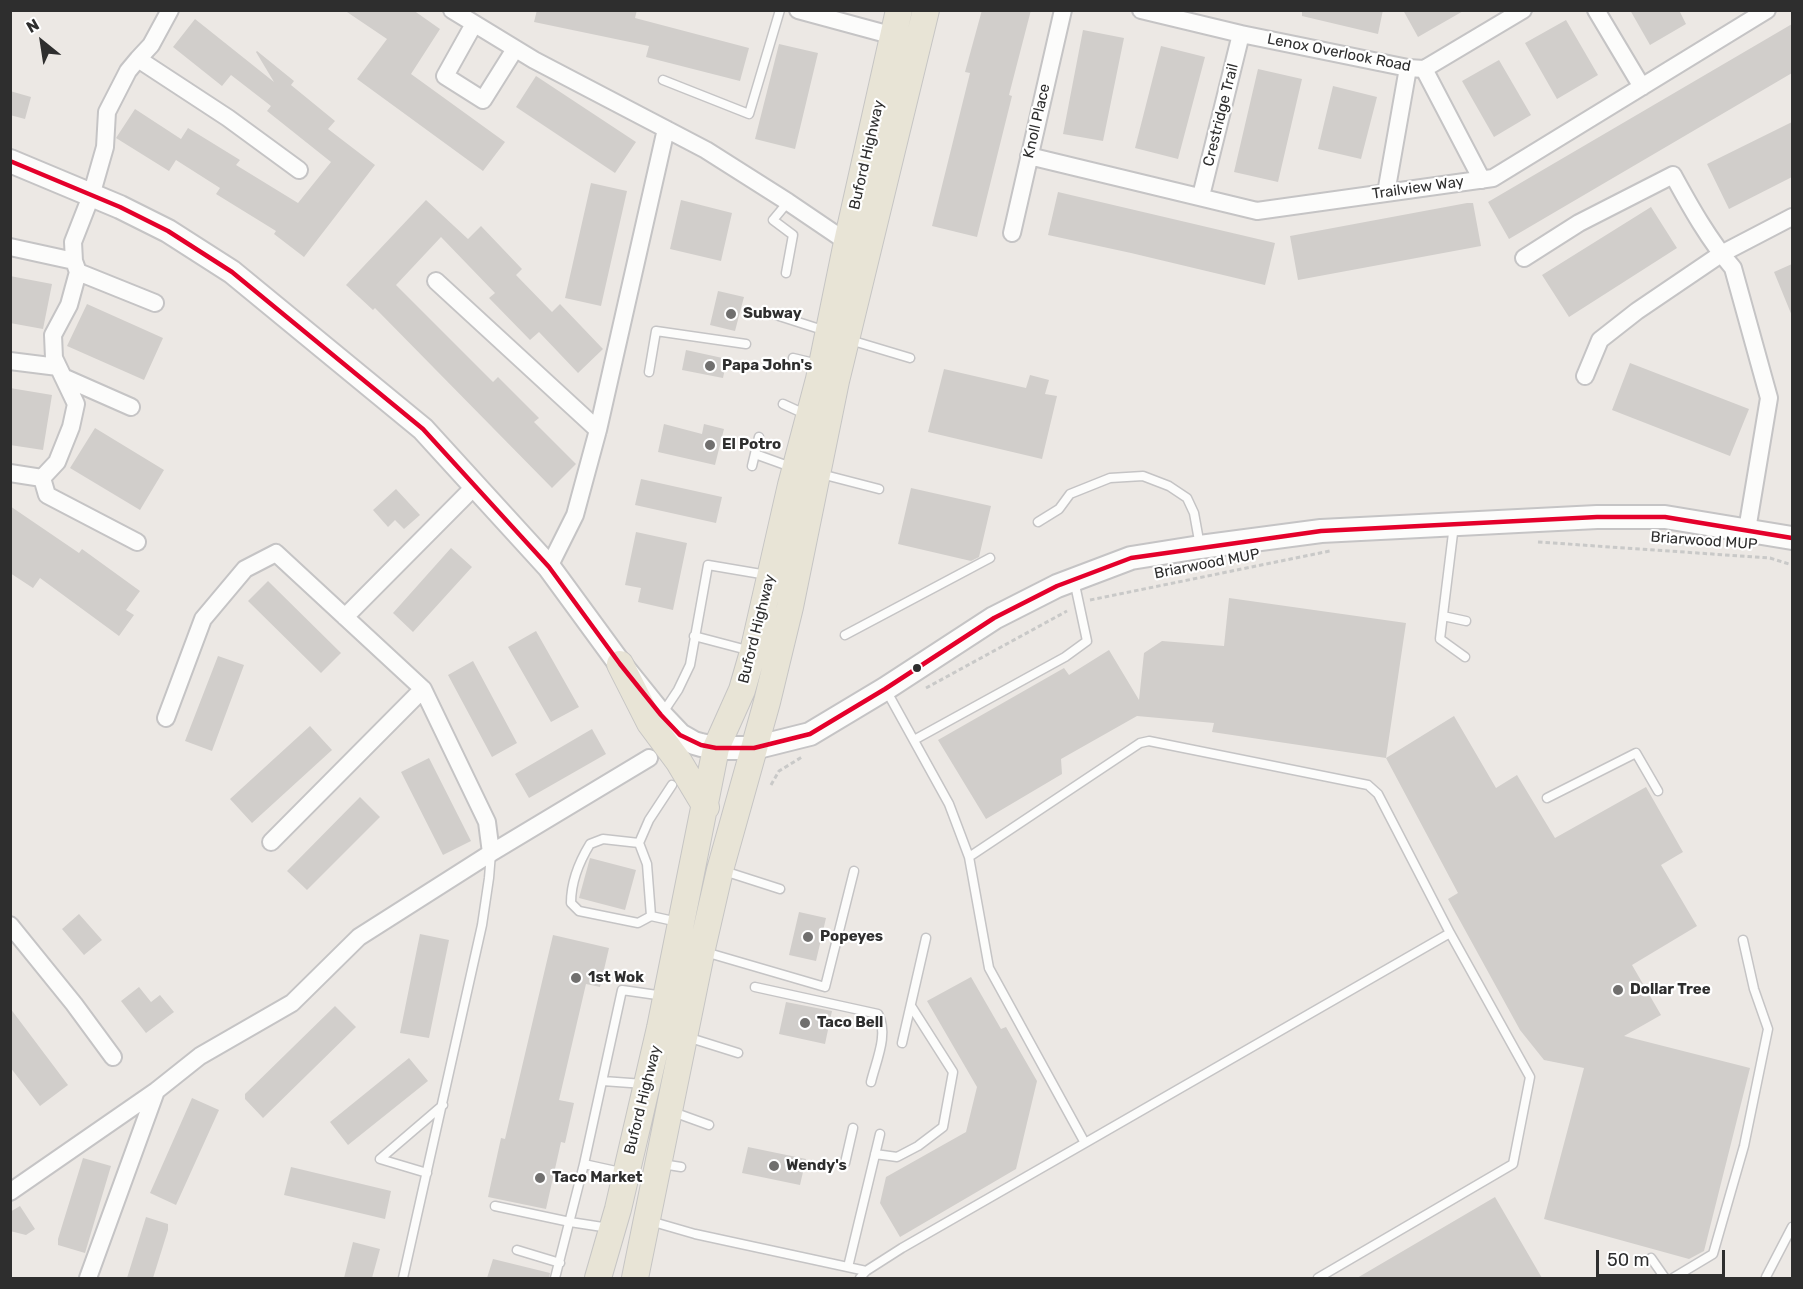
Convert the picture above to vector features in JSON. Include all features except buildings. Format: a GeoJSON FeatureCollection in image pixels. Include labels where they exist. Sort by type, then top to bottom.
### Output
{"type":"FeatureCollection","features":[{"type":"Feature","properties":{"kind":"main road","name":"Buford Highway"},"geometry":{"type":"LineString","coordinates":[[635,1278],[647,1220],[669,1165],[669,1110],[701,951],[787,617],[806,471],[809,416],[821,365],[838,335],[847,242],[899,10]]}},
{"type":"Feature","properties":{"kind":"main road","name":"Buford Highway"},"geometry":{"type":"LineString","coordinates":[[598,1278],[613,1228],[667,997],[716,748],[742,690],[770,576],[806,471],[838,335],[926,10]]}},
{"type":"Feature","properties":{"kind":"main road"},"geometry":{"type":"LineString","coordinates":[[620,664],[650,723],[679,762],[705,807]]}},
{"type":"Feature","properties":{"kind":"street"},"geometry":{"type":"LineString","coordinates":[[42,478],[57,462],[71,427],[76,404],[54,358],[52,335],[69,305],[76,267],[73,242],[92,196],[105,147],[107,112],[128,71],[151,45],[170,10]]}},
{"type":"Feature","properties":{"kind":"street"},"geometry":{"type":"LineString","coordinates":[[452,10],[515,49],[706,150],[847,242]]}},
{"type":"Feature","properties":{"kind":"street"},"geometry":{"type":"LineString","coordinates":[[798,10],[839,16],[894,36]]}},
{"type":"Feature","properties":{"kind":"street","name":"Knoll Place"},"geometry":{"type":"LineString","coordinates":[[1012,233],[1063,10]]}},
{"type":"Feature","properties":{"kind":"street","name":"Lenox Overlook Road"},"geometry":{"type":"LineString","coordinates":[[1141,10],[1240,34],[1416,68],[1523,10]]}},
{"type":"Feature","properties":{"kind":"street"},"geometry":{"type":"LineString","coordinates":[[1596,10],[1642,87]]}},
{"type":"Feature","properties":{"kind":"street","name":"Trailview Way"},"geometry":{"type":"LineString","coordinates":[[1029,156],[1257,211],[1493,178],[1767,10]]}},
{"type":"Feature","properties":{"kind":"street"},"geometry":{"type":"LineString","coordinates":[[474,24],[445,76],[483,100],[515,49]]}},
{"type":"Feature","properties":{"kind":"street","name":"Crestridge Trail"},"geometry":{"type":"LineString","coordinates":[[1201,196],[1240,34]]}},
{"type":"Feature","properties":{"kind":"street"},"geometry":{"type":"LineString","coordinates":[[138,59],[228,118],[299,170]]}},
{"type":"Feature","properties":{"kind":"street"},"geometry":{"type":"LineString","coordinates":[[1416,68],[1482,180]]}},
{"type":"Feature","properties":{"kind":"street"},"geometry":{"type":"LineString","coordinates":[[1386,193],[1416,68]]}},
{"type":"Feature","properties":{"kind":"street"},"geometry":{"type":"LineString","coordinates":[[549,567],[576,515],[598,430],[666,129]]}},
{"type":"Feature","properties":{"kind":"street"},"geometry":{"type":"LineString","coordinates":[[10,161],[168,231],[232,272],[423,429],[549,567],[620,664],[661,715],[680,735],[694,743],[716,748],[754,748],[810,734],[885,689],[994,618],[1074,579],[1131,558],[1321,531],[1597,517],[1665,517],[1792,538]]}},
{"type":"Feature","properties":{"kind":"street"},"geometry":{"type":"LineString","coordinates":[[1524,258],[1579,223],[1673,176],[1721,254],[1733,268],[1769,398],[1747,530]]}},
{"type":"Feature","properties":{"kind":"street"},"geometry":{"type":"LineString","coordinates":[[1585,376],[1600,340],[1721,254],[1792,217]]}},
{"type":"Feature","properties":{"kind":"street"},"geometry":{"type":"LineString","coordinates":[[10,247],[76,267],[155,303]]}},
{"type":"Feature","properties":{"kind":"street"},"geometry":{"type":"LineString","coordinates":[[436,281],[598,430]]}},
{"type":"Feature","properties":{"kind":"street"},"geometry":{"type":"LineString","coordinates":[[10,361],[61,372],[131,407]]}},
{"type":"Feature","properties":{"kind":"street"},"geometry":{"type":"LineString","coordinates":[[10,473],[42,478]]}},
{"type":"Feature","properties":{"kind":"street"},"geometry":{"type":"LineString","coordinates":[[42,478],[47,495],[137,542]]}},
{"type":"Feature","properties":{"kind":"street"},"geometry":{"type":"LineString","coordinates":[[345,617],[475,486]]}},
{"type":"Feature","properties":{"kind":"street"},"geometry":{"type":"LineString","coordinates":[[166,718],[203,619],[245,569],[276,553],[423,689],[487,822],[490,853]]}},
{"type":"Feature","properties":{"kind":"street"},"geometry":{"type":"LineString","coordinates":[[271,842],[423,689]]}},
{"type":"Feature","properties":{"kind":"street"},"geometry":{"type":"LineString","coordinates":[[10,1192],[156,1091],[200,1056],[292,1003],[358,937],[490,853],[648,758]]}},
{"type":"Feature","properties":{"kind":"street"},"geometry":{"type":"LineString","coordinates":[[10,925],[74,1004],[113,1057]]}},
{"type":"Feature","properties":{"kind":"street"},"geometry":{"type":"LineString","coordinates":[[88,1278],[156,1091]]}},
{"type":"Feature","properties":{"kind":"lane"},"geometry":{"type":"LineString","coordinates":[[663,80],[749,114],[780,10]]}},
{"type":"Feature","properties":{"kind":"lane"},"geometry":{"type":"LineString","coordinates":[[786,273],[794,235],[773,220],[788,202]]}},
{"type":"Feature","properties":{"kind":"lane"},"geometry":{"type":"LineString","coordinates":[[776,315],[910,358]]}},
{"type":"Feature","properties":{"kind":"lane"},"geometry":{"type":"LineString","coordinates":[[649,372],[656,330],[746,344]]}},
{"type":"Feature","properties":{"kind":"lane"},"geometry":{"type":"LineString","coordinates":[[793,358],[821,365]]}},
{"type":"Feature","properties":{"kind":"lane"},"geometry":{"type":"LineString","coordinates":[[783,404],[809,416]]}},
{"type":"Feature","properties":{"kind":"lane"},"geometry":{"type":"LineString","coordinates":[[752,466],[759,438]]}},
{"type":"Feature","properties":{"kind":"lane"},"geometry":{"type":"LineString","coordinates":[[755,454],[806,471],[879,489]]}},
{"type":"Feature","properties":{"kind":"lane"},"geometry":{"type":"LineString","coordinates":[[1038,522],[1059,509],[1070,494],[1110,478],[1143,476],[1169,486],[1187,498],[1194,513],[1200,547]]}},
{"type":"Feature","properties":{"kind":"lane"},"geometry":{"type":"LineString","coordinates":[[1454,524],[1440,639],[1465,657]]}},
{"type":"Feature","properties":{"kind":"lane"},"geometry":{"type":"LineString","coordinates":[[845,635],[990,558]]}},
{"type":"Feature","properties":{"kind":"lane"},"geometry":{"type":"LineString","coordinates":[[661,715],[678,690],[690,665],[708,565],[770,576]]}},
{"type":"Feature","properties":{"kind":"lane"},"geometry":{"type":"LineString","coordinates":[[914,740],[1065,657],[1087,641],[1074,579]]}},
{"type":"Feature","properties":{"kind":"lane"},"geometry":{"type":"LineString","coordinates":[[1443,616],[1466,621]]}},
{"type":"Feature","properties":{"kind":"lane"},"geometry":{"type":"LineString","coordinates":[[694,636],[753,652]]}},
{"type":"Feature","properties":{"kind":"lane"},"geometry":{"type":"LineString","coordinates":[[885,689],[949,804],[969,857],[989,968],[1085,1143]]}},
{"type":"Feature","properties":{"kind":"lane"},"geometry":{"type":"LineString","coordinates":[[969,857],[1140,743],[1149,741],[1368,785],[1378,794],[1450,933],[1530,1077],[1513,1164],[1318,1278]]}},
{"type":"Feature","properties":{"kind":"lane"},"geometry":{"type":"LineString","coordinates":[[1546,798],[1636,753],[1658,791]]}},
{"type":"Feature","properties":{"kind":"lane"},"geometry":{"type":"LineString","coordinates":[[651,916],[647,864],[639,843],[649,820],[672,784]]}},
{"type":"Feature","properties":{"kind":"lane"},"geometry":{"type":"LineString","coordinates":[[639,843],[603,839],[590,843],[578,864],[571,893],[572,903],[579,911],[638,923],[651,916],[681,923]]}},
{"type":"Feature","properties":{"kind":"lane"},"geometry":{"type":"LineString","coordinates":[[403,1278],[482,926],[490,853]]}},
{"type":"Feature","properties":{"kind":"lane"},"geometry":{"type":"LineString","coordinates":[[720,870],[780,889]]}},
{"type":"Feature","properties":{"kind":"lane"},"geometry":{"type":"LineString","coordinates":[[701,951],[825,987],[854,871]]}},
{"type":"Feature","properties":{"kind":"lane"},"geometry":{"type":"LineString","coordinates":[[860,1278],[866,1271],[909,1244],[1450,933]]}},
{"type":"Feature","properties":{"kind":"lane"},"geometry":{"type":"LineString","coordinates":[[902,1043],[926,938]]}},
{"type":"Feature","properties":{"kind":"lane"},"geometry":{"type":"LineString","coordinates":[[1673,1278],[1713,1254],[1744,1146],[1768,1029],[1754,989],[1743,940]]}},
{"type":"Feature","properties":{"kind":"lane"},"geometry":{"type":"LineString","coordinates":[[755,987],[878,1014],[883,1024],[882,1041],[871,1082]]}},
{"type":"Feature","properties":{"kind":"lane"},"geometry":{"type":"LineString","coordinates":[[555,1278],[584,1164],[622,990],[667,997]]}},
{"type":"Feature","properties":{"kind":"lane"},"geometry":{"type":"LineString","coordinates":[[875,1154],[897,1157],[918,1146],[943,1127],[953,1072],[911,1006]]}},
{"type":"Feature","properties":{"kind":"lane"},"geometry":{"type":"LineString","coordinates":[[684,1036],[738,1053]]}},
{"type":"Feature","properties":{"kind":"lane"},"geometry":{"type":"LineString","coordinates":[[603,1081],[646,1084]]}},
{"type":"Feature","properties":{"kind":"lane"},"geometry":{"type":"LineString","coordinates":[[427,1173],[380,1159],[443,1105]]}},
{"type":"Feature","properties":{"kind":"lane"},"geometry":{"type":"LineString","coordinates":[[669,1110],[709,1125]]}},
{"type":"Feature","properties":{"kind":"lane"},"geometry":{"type":"LineString","coordinates":[[845,1163],[853,1128]]}},
{"type":"Feature","properties":{"kind":"lane"},"geometry":{"type":"LineString","coordinates":[[848,1267],[880,1134]]}},
{"type":"Feature","properties":{"kind":"lane"},"geometry":{"type":"LineString","coordinates":[[584,1164],[625,1173]]}},
{"type":"Feature","properties":{"kind":"lane"},"geometry":{"type":"LineString","coordinates":[[495,1206],[570,1222],[613,1228]]}},
{"type":"Feature","properties":{"kind":"lane"},"geometry":{"type":"LineString","coordinates":[[647,1220],[695,1234],[866,1271]]}},
{"type":"Feature","properties":{"kind":"lane"},"geometry":{"type":"LineString","coordinates":[[1767,1278],[1792,1227]]}},
{"type":"Feature","properties":{"kind":"lane"},"geometry":{"type":"LineString","coordinates":[[517,1250],[560,1263]]}},
{"type":"Feature","properties":{"kind":"lane"},"geometry":{"type":"LineString","coordinates":[[1651,1258],[1665,1278]]}},
{"type":"Feature","properties":{"kind":"path","name":"Briarwood MUP"},"geometry":{"type":"LineString","coordinates":[[1529,542],[1770,558],[1792,565]]}},
{"type":"Feature","properties":{"kind":"path","name":"Briarwood MUP"},"geometry":{"type":"LineString","coordinates":[[1093,599],[1331,551]]}},
{"type":"Feature","properties":{"kind":"path"},"geometry":{"type":"LineString","coordinates":[[922,690],[1071,609]]}},
{"type":"Feature","properties":{"kind":"transit line"},"geometry":{"type":"LineString","coordinates":[[10,161],[120,207],[168,231],[232,272],[423,429],[549,567],[620,664],[661,715],[680,735],[701,745],[716,748],[754,748],[810,734],[885,689],[994,618],[1057,586],[1131,558],[1321,531],[1597,517],[1665,517],[1792,538]]}},
{"type":"Feature","properties":{"kind":"place","name":"Subway"},"geometry":{"type":"Point","coordinates":[731,314]}},
{"type":"Feature","properties":{"kind":"place","name":"Papa John's"},"geometry":{"type":"Point","coordinates":[710,366]}},
{"type":"Feature","properties":{"kind":"place","name":"El Potro"},"geometry":{"type":"Point","coordinates":[710,445]}},
{"type":"Feature","properties":{"kind":"place","name":"Popeyes"},"geometry":{"type":"Point","coordinates":[808,937]}},
{"type":"Feature","properties":{"kind":"place","name":"1st Wok"},"geometry":{"type":"Point","coordinates":[576,978]}},
{"type":"Feature","properties":{"kind":"place","name":"Dollar Tree"},"geometry":{"type":"Point","coordinates":[1618,990]}},
{"type":"Feature","properties":{"kind":"place","name":"Taco Bell"},"geometry":{"type":"Point","coordinates":[805,1023]}},
{"type":"Feature","properties":{"kind":"place","name":"Wendy's"},"geometry":{"type":"Point","coordinates":[774,1166]}},
{"type":"Feature","properties":{"kind":"place","name":"Taco Market"},"geometry":{"type":"Point","coordinates":[540,1178]}}]}
